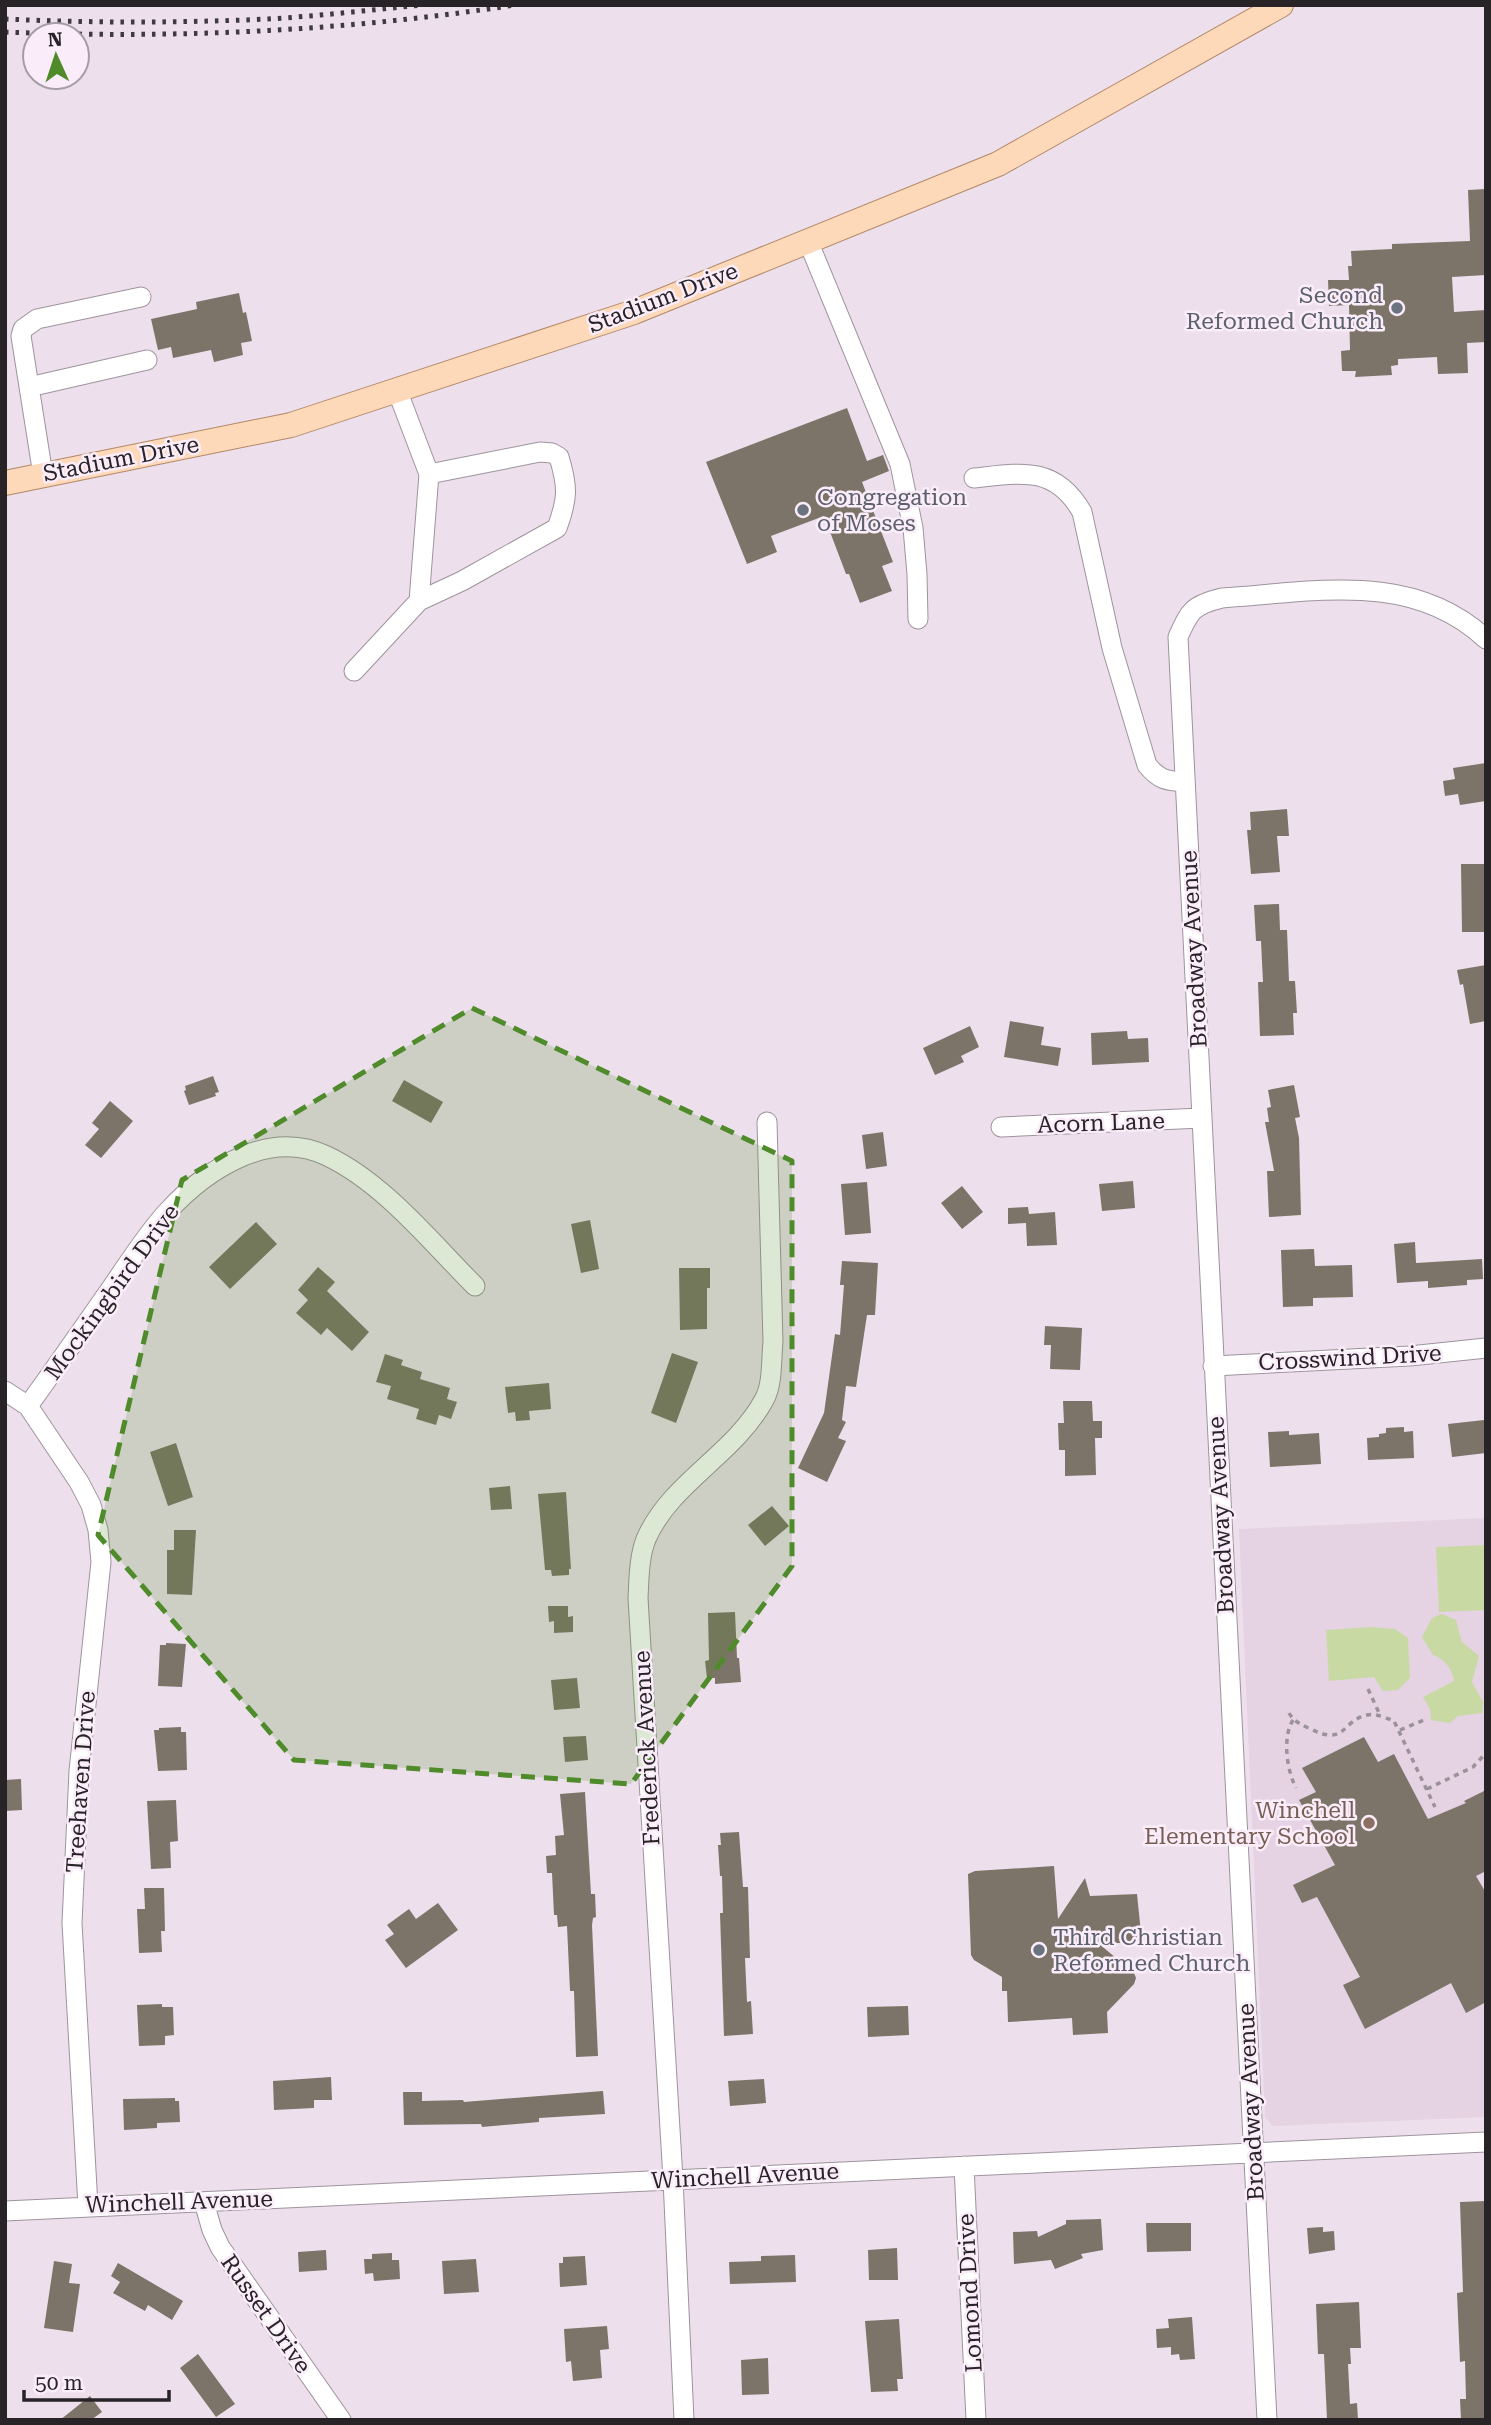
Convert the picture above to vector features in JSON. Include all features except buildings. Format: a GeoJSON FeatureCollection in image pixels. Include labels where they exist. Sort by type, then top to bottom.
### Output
{"type":"FeatureCollection","features":[{"type":"Feature","properties":{"kind":"main road","name":"Stadium Drive"},"geometry":{"type":"LineString","coordinates":[[5,483],[290,425],[635,312],[998,163],[1281,5]]}},
{"type":"Feature","properties":{"kind":"street"},"geometry":{"type":"LineString","coordinates":[[808,241],[900,464],[913,528],[918,574],[918,620]]}},
{"type":"Feature","properties":{"kind":"street"},"geometry":{"type":"LineString","coordinates":[[43,475],[21,336],[23,329],[37,319],[141,297]]}},
{"type":"Feature","properties":{"kind":"street"},"geometry":{"type":"LineString","coordinates":[[29,387],[147,360]]}},
{"type":"Feature","properties":{"kind":"street"},"geometry":{"type":"LineString","coordinates":[[397,390],[429,474],[419,601]]}},
{"type":"Feature","properties":{"kind":"street"},"geometry":{"type":"LineString","coordinates":[[354,671],[419,601],[462,581],[557,528],[566,502],[566,483],[559,457],[552,453],[540,452],[429,474]]}},
{"type":"Feature","properties":{"kind":"street"},"geometry":{"type":"LineString","coordinates":[[974,478],[1034,475],[1065,488],[1074,498],[1082,512],[1112,648],[1147,765],[1157,778],[1185,782]]}},
{"type":"Feature","properties":{"kind":"street","name":"Broadway Avenue"},"geometry":{"type":"LineString","coordinates":[[1267,2420],[1178,637],[1189,612],[1199,605],[1222,598],[1359,590],[1402,594],[1433,604],[1473,627],[1486,639]]}},
{"type":"Feature","properties":{"kind":"street","name":"Acorn Lane"},"geometry":{"type":"LineString","coordinates":[[1001,1127],[1202,1118]]}},
{"type":"Feature","properties":{"kind":"street","name":"Frederick Avenue"},"geometry":{"type":"LineString","coordinates":[[684,2420],[673,2179],[638,1598],[645,1542],[655,1522],[676,1495],[740,1434],[765,1399],[773,1342],[767,1122]]}},
{"type":"Feature","properties":{"kind":"street","name":"Mockingbird Drive"},"geometry":{"type":"LineString","coordinates":[[28,1406],[168,1211],[190,1190],[234,1159],[263,1148],[293,1147],[313,1150],[344,1165],[390,1200],[475,1286]]}},
{"type":"Feature","properties":{"kind":"street","name":"Crosswind Drive"},"geometry":{"type":"LineString","coordinates":[[1213,1366],[1410,1356],[1486,1348]]}},
{"type":"Feature","properties":{"kind":"street","name":"Treehaven Drive"},"geometry":{"type":"LineString","coordinates":[[5,1391],[28,1406],[79,1482],[91,1505],[98,1530],[101,1562],[79,1771],[72,1923],[88,2206]]}},
{"type":"Feature","properties":{"kind":"street","name":"Winchell Avenue"},"geometry":{"type":"LineString","coordinates":[[5,2211],[1486,2142]]}},
{"type":"Feature","properties":{"kind":"street","name":"Lomond Drive"},"geometry":{"type":"LineString","coordinates":[[964,2166],[976,2420]]}},
{"type":"Feature","properties":{"kind":"street","name":"Russet Drive"},"geometry":{"type":"LineString","coordinates":[[204,2202],[220,2247],[341,2420]]}},
{"type":"Feature","properties":{"kind":"path"},"geometry":{"type":"LineString","coordinates":[[1367,1689],[1380,1715]]}},
{"type":"Feature","properties":{"kind":"path"},"geometry":{"type":"LineString","coordinates":[[1289,1713],[1293,1720],[1330,1736],[1340,1733],[1357,1719],[1367,1715],[1380,1715],[1394,1721],[1435,1807]]}},
{"type":"Feature","properties":{"kind":"path"},"geometry":{"type":"LineString","coordinates":[[1293,1720],[1288,1727],[1287,1736],[1290,1776],[1296,1788]]}},
{"type":"Feature","properties":{"kind":"path"},"geometry":{"type":"LineString","coordinates":[[1400,1730],[1424,1720]]}},
{"type":"Feature","properties":{"kind":"path"},"geometry":{"type":"LineString","coordinates":[[1427,1790],[1473,1767],[1486,1753]]}},
{"type":"Feature","properties":{"kind":"highlighted area"},"geometry":{"type":"Polygon","coordinates":[[[472,1008],[792,1161],[792,1566],[631,1784],[294,1760],[98,1535],[182,1180],[472,1008]]]}},
{"type":"Feature","properties":{"kind":"shaded area","name":"Winchell Elementary School"},"geometry":{"type":"Polygon","coordinates":[[[1486,1518],[1486,2117],[1273,2126],[1265,2117],[1239,1529],[1486,1518]]]}},
{"type":"Feature","properties":{"kind":"green space"},"geometry":{"type":"Polygon","coordinates":[[[1486,1545],[1486,1610],[1439,1612],[1436,1547],[1486,1545]]]}},
{"type":"Feature","properties":{"kind":"green space"},"geometry":{"type":"Polygon","coordinates":[[[1442,1614],[1456,1620],[1462,1642],[1479,1656],[1472,1682],[1483,1702],[1482,1713],[1458,1716],[1450,1723],[1431,1720],[1430,1709],[1423,1697],[1454,1681],[1447,1665],[1433,1655],[1422,1637],[1432,1618],[1442,1614]]]}},
{"type":"Feature","properties":{"kind":"green space"},"geometry":{"type":"Polygon","coordinates":[[[1371,1627],[1395,1629],[1408,1638],[1410,1678],[1398,1690],[1383,1691],[1374,1677],[1329,1681],[1326,1630],[1371,1627]]]}},
{"type":"Feature","properties":{"kind":"railway"},"geometry":{"type":"LineString","coordinates":[[5,19],[136,22],[268,19],[422,5]]}},
{"type":"Feature","properties":{"kind":"railway"},"geometry":{"type":"LineString","coordinates":[[5,32],[133,34],[261,31],[388,21],[515,5]]}},
{"type":"Feature","properties":{"kind":"place","name":"Second Reformed Church"},"geometry":{"type":"Point","coordinates":[1397,308]}},
{"type":"Feature","properties":{"kind":"place","name":"Congregation of Moses"},"geometry":{"type":"Point","coordinates":[803,510]}},
{"type":"Feature","properties":{"kind":"place","name":"Winchell Elementary School"},"geometry":{"type":"Point","coordinates":[1369,1823]}},
{"type":"Feature","properties":{"kind":"place","name":"Third Christian Reformed Church"},"geometry":{"type":"Point","coordinates":[1039,1950]}}]}
